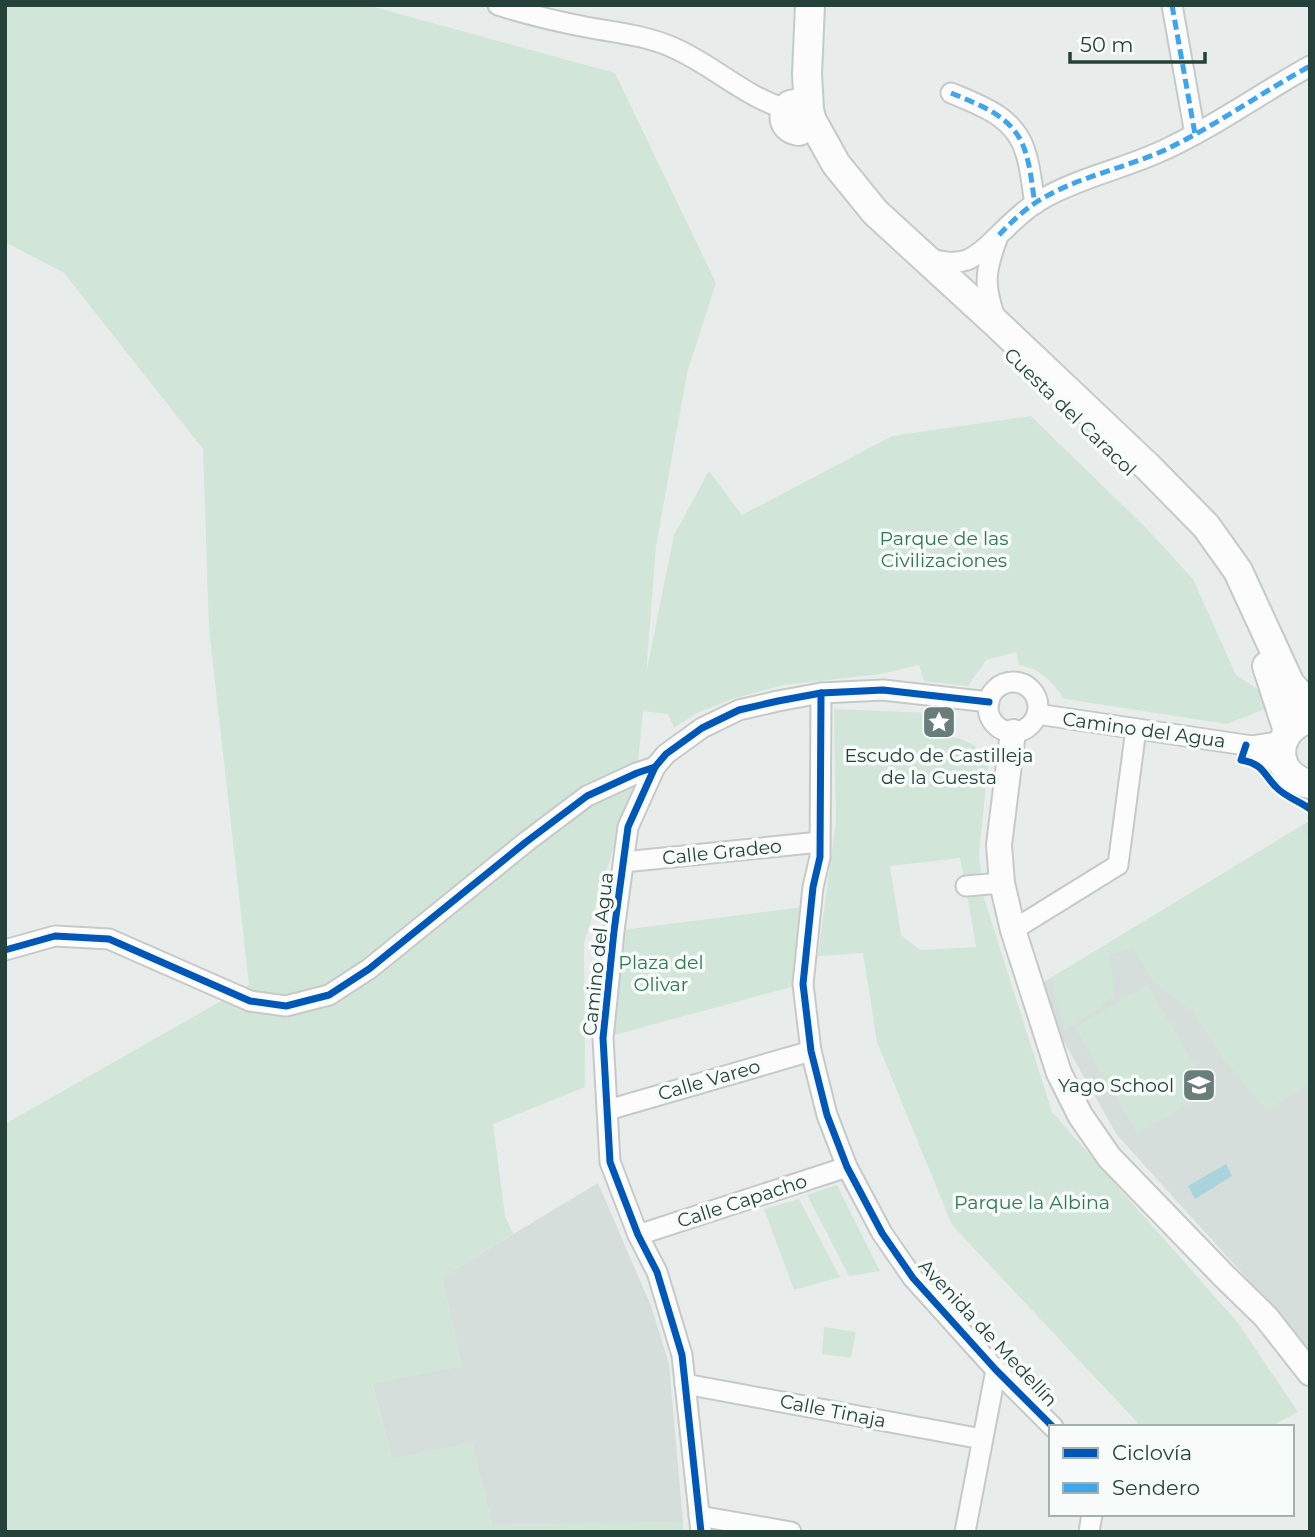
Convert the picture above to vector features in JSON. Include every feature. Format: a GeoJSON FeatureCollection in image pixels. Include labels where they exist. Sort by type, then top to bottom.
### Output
{"type":"FeatureCollection","features":[{"type":"Feature","properties":{"kind":"main road"},"geometry":{"type":"LineString","coordinates":[[797,117],[789,85],[804,5]]}},
{"type":"Feature","properties":{"kind":"main road","name":"Cuesta del Caracol"},"geometry":{"type":"LineString","coordinates":[[810,5],[807,74],[797,117],[852,209],[1169,506],[1210,556],[1228,584],[1265,659],[1294,731],[1282,756],[1303,782]]}},
{"type":"Feature","properties":{"kind":"main road","name":"Cuesta del Caracol"},"geometry":{"type":"LineString","coordinates":[[797,117],[875,212],[1148,467],[1206,526],[1238,570],[1290,684],[1310,706]]}},
{"type":"Feature","properties":{"kind":"street"},"geometry":{"type":"LineString","coordinates":[[498,5],[528,15],[657,41],[676,48],[737,85],[772,116],[797,117]]}},
{"type":"Feature","properties":{"kind":"street"},"geometry":{"type":"LineString","coordinates":[[1172,5],[1195,134]]}},
{"type":"Feature","properties":{"kind":"street"},"geometry":{"type":"LineString","coordinates":[[924,257],[943,262],[969,259],[1022,213],[1047,196],[1086,178],[1163,150],[1309,67]]}},
{"type":"Feature","properties":{"kind":"street"},"geometry":{"type":"LineString","coordinates":[[951,93],[990,110],[1009,123],[1016,132],[1026,152],[1035,204]]}},
{"type":"Feature","properties":{"kind":"street"},"geometry":{"type":"LineString","coordinates":[[997,324],[986,283],[989,261],[999,235]]}},
{"type":"Feature","properties":{"kind":"street"},"geometry":{"type":"LineString","coordinates":[[1016,682],[1026,686],[1034,694],[1038,704],[1037,714],[1032,724],[1018,732],[1002,730],[994,723],[989,713],[989,702],[996,689],[1016,682]]}},
{"type":"Feature","properties":{"kind":"street","name":"Camino del Agua"},"geometry":{"type":"LineString","coordinates":[[700,1524],[682,1355],[657,1272],[638,1235],[610,1162],[603,1038],[628,827],[655,767],[666,754],[702,729],[739,710],[821,693],[883,690],[989,702]]}},
{"type":"Feature","properties":{"kind":"street","name":"Avenida de Medellín"},"geometry":{"type":"LineString","coordinates":[[821,693],[820,858],[813,887],[803,984],[811,1051],[827,1115],[847,1167],[882,1233],[914,1278],[996,1370],[1051,1425]]}},
{"type":"Feature","properties":{"kind":"street","name":"Camino del Agua"},"geometry":{"type":"LineString","coordinates":[[1037,714],[1252,746],[1303,782]]}},
{"type":"Feature","properties":{"kind":"street"},"geometry":{"type":"LineString","coordinates":[[1013,930],[1118,865],[1136,729]]}},
{"type":"Feature","properties":{"kind":"street","name":"Camino del Agua"},"geometry":{"type":"LineString","coordinates":[[1252,746],[1294,731]]}},
{"type":"Feature","properties":{"kind":"street"},"geometry":{"type":"LineString","coordinates":[[1013,732],[999,845],[1002,883],[1013,930],[1059,1073],[1080,1115],[1109,1157],[1266,1317],[1310,1373]]}},
{"type":"Feature","properties":{"kind":"street"},"geometry":{"type":"LineString","coordinates":[[5,950],[55,936],[109,939],[250,1001],[286,1006],[329,995],[369,969],[587,796],[655,767]]}},
{"type":"Feature","properties":{"kind":"street","name":"Calle Gradeo"},"geometry":{"type":"LineString","coordinates":[[624,862],[820,842]]}},
{"type":"Feature","properties":{"kind":"street"},"geometry":{"type":"LineString","coordinates":[[966,886],[1002,883]]}},
{"type":"Feature","properties":{"kind":"street","name":"Calle Vareo"},"geometry":{"type":"LineString","coordinates":[[608,1110],[811,1051]]}},
{"type":"Feature","properties":{"kind":"street","name":"Calle Capacho"},"geometry":{"type":"LineString","coordinates":[[638,1235],[847,1167]]}},
{"type":"Feature","properties":{"kind":"street"},"geometry":{"type":"LineString","coordinates":[[965,1532],[996,1370]]}},
{"type":"Feature","properties":{"kind":"street","name":"Calle Tinaja"},"geometry":{"type":"LineString","coordinates":[[685,1384],[982,1439]]}},
{"type":"Feature","properties":{"kind":"street"},"geometry":{"type":"LineString","coordinates":[[700,1524],[791,1532]]}},
{"type":"Feature","properties":{"kind":"shaded area","name":"Yago School"},"geometry":{"type":"Polygon","coordinates":[[[1308,822],[1310,1352],[1290,1326],[1117,1135],[1060,1035],[1044,982],[1308,822]]]}},
{"type":"Feature","properties":{"kind":"shaded area"},"geometry":{"type":"Polygon","coordinates":[[[598,1183],[651,1306],[669,1364],[683,1522],[492,1525],[472,1443],[392,1459],[372,1383],[461,1366],[442,1277],[598,1183]]]}},
{"type":"Feature","properties":{"kind":"green space","name":"Parque de las Civilizaciones"},"geometry":{"type":"Polygon","coordinates":[[[5,5],[367,5],[615,73],[716,283],[687,373],[656,547],[646,674],[674,535],[709,471],[742,515],[892,436],[1031,416],[1147,529],[1193,579],[1236,675],[1258,689],[1265,709],[1227,724],[1065,699],[1040,673],[1019,665],[1016,652],[986,660],[968,686],[924,681],[919,665],[880,674],[784,685],[732,699],[697,713],[674,728],[668,714],[643,711],[637,773],[584,943],[585,1087],[493,1124],[505,1216],[513,1234],[442,1277],[461,1366],[372,1384],[392,1459],[472,1443],[492,1525],[683,1522],[683,1532],[5,1532],[5,1124],[249,985],[209,629],[203,449],[64,273],[5,242],[5,5]]]}},
{"type":"Feature","properties":{"kind":"green space","name":"Parque la Albina"},"geometry":{"type":"Polygon","coordinates":[[[834,709],[932,713],[937,735],[959,738],[975,746],[988,766],[979,854],[981,874],[964,878],[960,858],[890,866],[901,935],[920,950],[976,947],[967,894],[983,895],[1052,1112],[1238,1323],[1298,1412],[1273,1425],[1137,1425],[952,1225],[877,1042],[863,953],[818,956],[836,820],[834,709]]]}},
{"type":"Feature","properties":{"kind":"green space"},"geometry":{"type":"Polygon","coordinates":[[[1301,826],[1310,840],[1310,1083],[1267,1110],[1225,1061],[1193,1012],[1152,980],[1133,948],[1110,955],[1114,993],[1100,1008],[1065,1030],[1051,978],[1301,826]]]}},
{"type":"Feature","properties":{"kind":"green space","name":"Plaza del Olivar"},"geometry":{"type":"Polygon","coordinates":[[[811,906],[803,984],[603,1038],[614,931],[811,906]]]}},
{"type":"Feature","properties":{"kind":"green space"},"geometry":{"type":"Polygon","coordinates":[[[1148,985],[1210,1091],[1137,1133],[1075,1028],[1148,985]]]}},
{"type":"Feature","properties":{"kind":"green space"},"geometry":{"type":"Polygon","coordinates":[[[837,1185],[880,1271],[849,1276],[807,1195],[837,1185]]]}},
{"type":"Feature","properties":{"kind":"green space"},"geometry":{"type":"Polygon","coordinates":[[[799,1199],[840,1277],[794,1290],[764,1209],[799,1199]]]}},
{"type":"Feature","properties":{"kind":"green space"},"geometry":{"type":"Polygon","coordinates":[[[824,1327],[856,1332],[851,1358],[822,1354],[824,1327]]]}},
{"type":"Feature","properties":{"kind":"water"},"geometry":{"type":"Polygon","coordinates":[[[1226,1164],[1232,1176],[1195,1199],[1188,1186],[1226,1164]]]}},
{"type":"Feature","properties":{"kind":"marked path"},"geometry":{"type":"LineString","coordinates":[[1172,5],[1195,134]]}},
{"type":"Feature","properties":{"kind":"marked path"},"geometry":{"type":"LineString","coordinates":[[999,235],[1025,210],[1050,194],[1165,150],[1202,131],[1310,66]]}},
{"type":"Feature","properties":{"kind":"marked path"},"geometry":{"type":"LineString","coordinates":[[951,93],[996,114],[1014,131],[1028,160],[1035,204]]}},
{"type":"Feature","properties":{"kind":"cycle path"},"geometry":{"type":"LineString","coordinates":[[701,1532],[682,1355],[657,1272],[638,1235],[610,1162],[603,1038],[628,827],[655,767],[666,754],[702,728],[739,710],[821,693],[883,690],[989,702]]}},
{"type":"Feature","properties":{"kind":"cycle path"},"geometry":{"type":"LineString","coordinates":[[821,693],[820,857],[813,887],[803,984],[811,1051],[827,1115],[847,1167],[882,1233],[913,1278],[996,1370],[1051,1425]]}},
{"type":"Feature","properties":{"kind":"cycle path"},"geometry":{"type":"LineString","coordinates":[[1246,745],[1241,760],[1259,767],[1280,790],[1310,809]]}},
{"type":"Feature","properties":{"kind":"cycle path"},"geometry":{"type":"LineString","coordinates":[[5,950],[55,936],[109,939],[250,1001],[286,1006],[329,995],[369,969],[587,796],[655,767]]}},
{"type":"Feature","properties":{"kind":"place","name":"Escudo de Castilleja de la Cuesta"},"geometry":{"type":"Point","coordinates":[939,722]}},
{"type":"Feature","properties":{"kind":"place","name":"Yago School"},"geometry":{"type":"Point","coordinates":[1199,1085]}}]}
